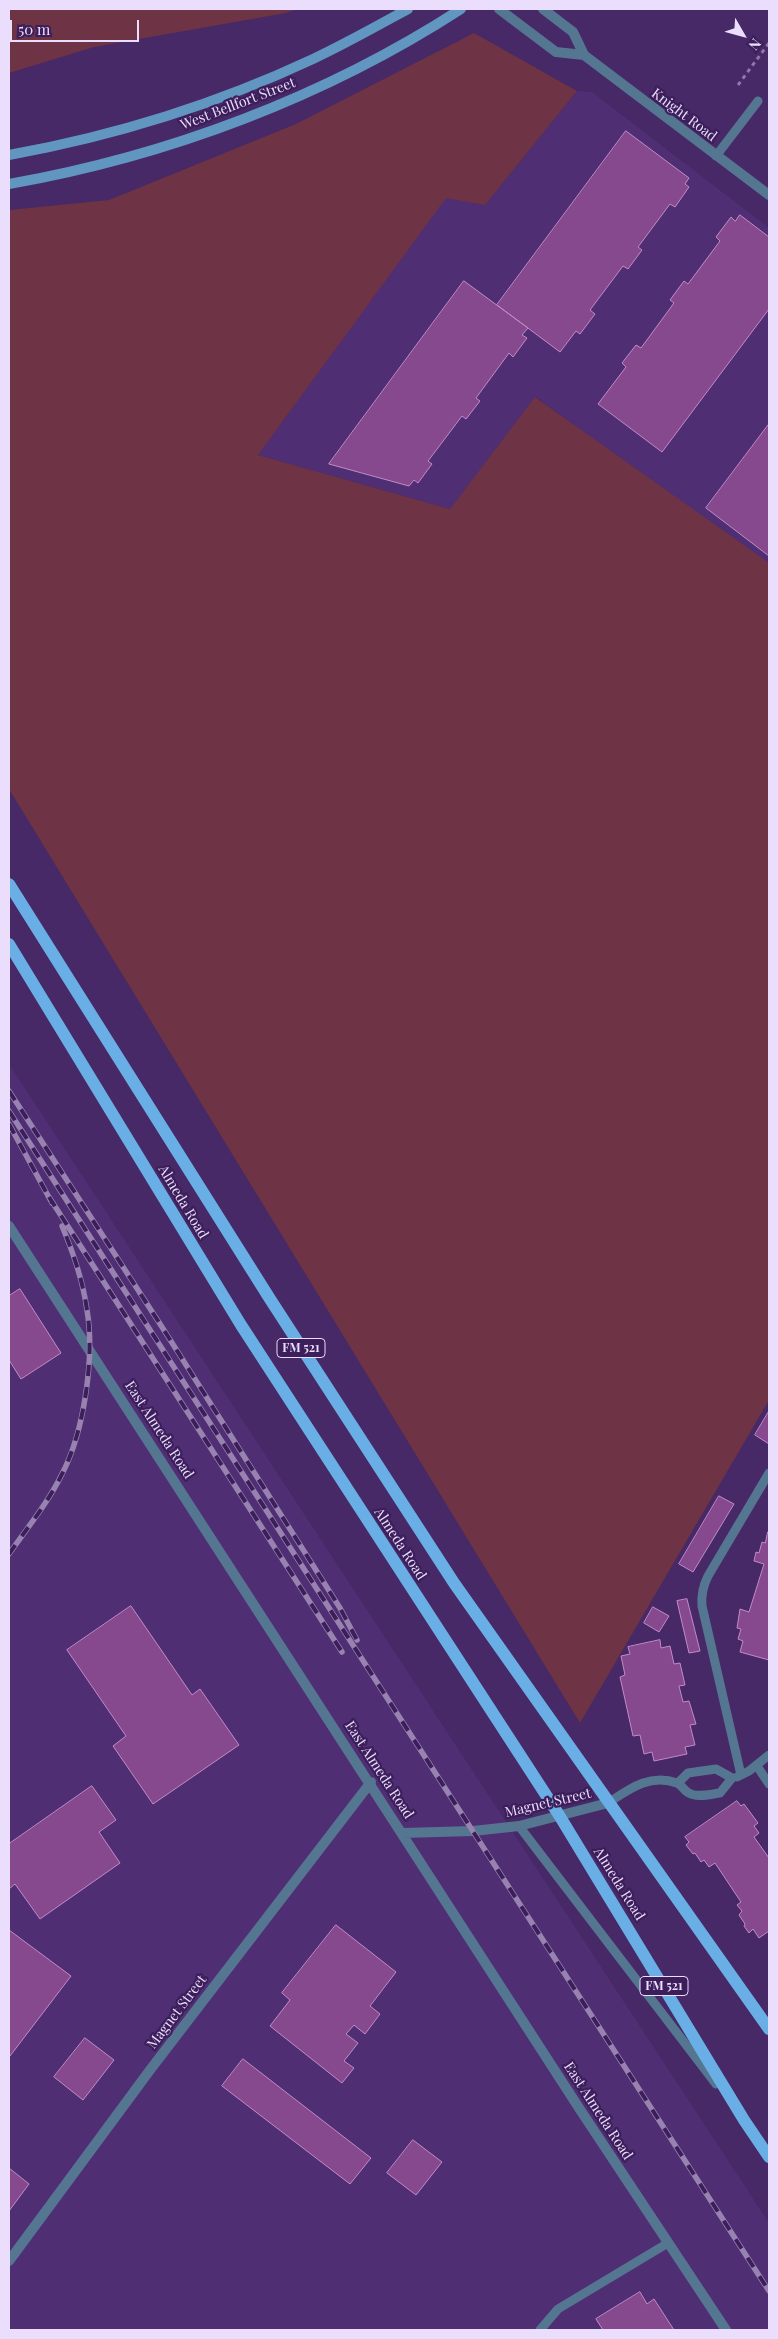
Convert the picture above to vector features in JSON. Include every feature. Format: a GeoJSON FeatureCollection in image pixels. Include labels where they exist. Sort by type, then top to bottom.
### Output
{"type":"FeatureCollection","features":[{"type":"Feature","properties":{"kind":"main road","name":"West Bellfort Street"},"geometry":{"type":"LineString","coordinates":[[9,155],[75,141],[151,121],[258,83],[315,58],[408,9]]}},
{"type":"Feature","properties":{"kind":"main road","name":"West Bellfort Street"},"geometry":{"type":"LineString","coordinates":[[9,184],[81,170],[169,145],[242,120],[283,103],[382,55],[461,9]]}},
{"type":"Feature","properties":{"kind":"main road"},"geometry":{"type":"LineString","coordinates":[[9,872],[36,927]]}},
{"type":"Feature","properties":{"kind":"main road","name":"Almeda Road"},"geometry":{"type":"LineString","coordinates":[[9,884],[270,1299],[454,1583],[769,2029]]}},
{"type":"Feature","properties":{"kind":"main road","name":"Almeda Road"},"geometry":{"type":"LineString","coordinates":[[9,944],[241,1325],[559,1815],[744,2120],[769,2157]]}},
{"type":"Feature","properties":{"kind":"main road"},"geometry":{"type":"LineString","coordinates":[[9,959],[45,1004]]}},
{"type":"Feature","properties":{"kind":"street"},"geometry":{"type":"LineString","coordinates":[[498,9],[556,52],[584,55]]}},
{"type":"Feature","properties":{"kind":"street","name":"Knight Road"},"geometry":{"type":"LineString","coordinates":[[543,9],[573,32],[584,55],[769,195]]}},
{"type":"Feature","properties":{"kind":"street","name":"East Almeda Road"},"geometry":{"type":"LineString","coordinates":[[9,1226],[13,1241],[371,1782],[726,2330]]}},
{"type":"Feature","properties":{"kind":"street","name":"Magnet Street"},"geometry":{"type":"LineString","coordinates":[[9,2261],[150,2070],[371,1782]]}},
{"type":"Feature","properties":{"kind":"street","name":"Magnet Street"},"geometry":{"type":"LineString","coordinates":[[403,1833],[473,1831],[519,1826],[608,1803]]}},
{"type":"Feature","properties":{"kind":"lane"},"geometry":{"type":"LineString","coordinates":[[716,156],[758,100]]}},
{"type":"Feature","properties":{"kind":"lane"},"geometry":{"type":"LineString","coordinates":[[737,1777],[701,1597],[702,1588],[708,1576],[769,1473]]}},
{"type":"Feature","properties":{"kind":"lane"},"geometry":{"type":"LineString","coordinates":[[608,1803],[643,1782],[653,1780],[678,1783],[689,1793],[720,1793],[737,1777],[756,1766],[769,1755]]}},
{"type":"Feature","properties":{"kind":"lane"},"geometry":{"type":"LineString","coordinates":[[756,1766],[769,1784]]}},
{"type":"Feature","properties":{"kind":"lane"},"geometry":{"type":"LineString","coordinates":[[678,1783],[688,1773],[716,1768],[737,1777]]}},
{"type":"Feature","properties":{"kind":"lane"},"geometry":{"type":"LineString","coordinates":[[519,1826],[744,2120]]}},
{"type":"Feature","properties":{"kind":"lane"},"geometry":{"type":"LineString","coordinates":[[540,2330],[558,2309],[668,2243]]}},
{"type":"Feature","properties":{"kind":"path"},"geometry":{"type":"LineString","coordinates":[[738,85],[769,43]]}},
{"type":"Feature","properties":{"kind":"shaded area"},"geometry":{"type":"Polygon","coordinates":[[[9,9],[297,9],[286,13],[94,47],[9,73],[9,9]]]}},
{"type":"Feature","properties":{"kind":"shaded area"},"geometry":{"type":"Polygon","coordinates":[[[474,33],[577,91],[485,205],[446,198],[258,455],[450,509],[535,397],[769,563],[769,1400],[580,1723],[9,789],[9,210],[109,200],[296,124],[474,33]]]}},
{"type":"Feature","properties":{"kind":"shaded area"},"geometry":{"type":"Polygon","coordinates":[[[577,91],[592,92],[769,228],[769,566],[536,397],[450,509],[258,455],[446,197],[485,205],[577,91]]]}},
{"type":"Feature","properties":{"kind":"shaded area"},"geometry":{"type":"Polygon","coordinates":[[[9,1064],[769,2223],[769,2330],[9,2330],[9,1064]]]}},
{"type":"Feature","properties":{"kind":"building"},"geometry":{"type":"Polygon","coordinates":[[[626,131],[689,178],[685,184],[689,187],[675,207],[670,204],[638,247],[642,250],[628,269],[623,266],[590,310],[595,314],[580,334],[576,331],[560,352],[497,305],[626,131]]]}},
{"type":"Feature","properties":{"kind":"building"},"geometry":{"type":"Polygon","coordinates":[[[740,215],[769,237],[769,309],[662,452],[598,404],[626,367],[622,363],[636,345],[641,348],[674,303],[670,300],[684,281],[688,284],[720,241],[716,237],[731,217],[735,221],[740,215]]]}},
{"type":"Feature","properties":{"kind":"building"},"geometry":{"type":"Polygon","coordinates":[[[464,281],[528,328],[522,335],[527,338],[513,357],[509,353],[476,398],[480,401],[466,419],[462,416],[428,461],[432,464],[418,483],[414,480],[409,486],[329,464],[464,281]]]}},
{"type":"Feature","properties":{"kind":"building"},"geometry":{"type":"Polygon","coordinates":[[[769,424],[769,556],[706,508],[769,424]]]}},
{"type":"Feature","properties":{"kind":"building"},"geometry":{"type":"Polygon","coordinates":[[[20,1289],[61,1353],[21,1379],[9,1360],[9,1296],[20,1289]]]}},
{"type":"Feature","properties":{"kind":"building"},"geometry":{"type":"Polygon","coordinates":[[[769,1411],[769,1444],[755,1435],[769,1411]]]}},
{"type":"Feature","properties":{"kind":"building"},"geometry":{"type":"Polygon","coordinates":[[[719,1496],[734,1504],[693,1572],[679,1564],[719,1496]]]}},
{"type":"Feature","properties":{"kind":"building"},"geometry":{"type":"Polygon","coordinates":[[[768,1532],[769,1660],[740,1652],[743,1641],[738,1639],[741,1629],[737,1628],[740,1609],[749,1612],[764,1564],[754,1561],[756,1552],[759,1553],[762,1542],[765,1543],[768,1532]]]}},
{"type":"Feature","properties":{"kind":"building"},"geometry":{"type":"Polygon","coordinates":[[[687,1599],[700,1651],[689,1653],[677,1601],[687,1599]]]}},
{"type":"Feature","properties":{"kind":"building"},"geometry":{"type":"Polygon","coordinates":[[[131,1606],[192,1695],[200,1689],[239,1745],[153,1804],[113,1746],[126,1736],[67,1650],[131,1606]]]}},
{"type":"Feature","properties":{"kind":"building"},"geometry":{"type":"Polygon","coordinates":[[[653,1607],[669,1616],[659,1632],[644,1623],[653,1607]]]}},
{"type":"Feature","properties":{"kind":"building"},"geometry":{"type":"Polygon","coordinates":[[[660,1640],[661,1648],[670,1646],[674,1664],[680,1663],[685,1685],[679,1686],[683,1702],[689,1701],[696,1724],[690,1725],[695,1745],[685,1747],[687,1754],[654,1761],[652,1752],[644,1754],[640,1735],[633,1736],[620,1677],[625,1675],[621,1656],[630,1654],[628,1647],[660,1640]]]}},
{"type":"Feature","properties":{"kind":"building"},"geometry":{"type":"Polygon","coordinates":[[[92,1786],[116,1820],[99,1832],[120,1863],[40,1919],[15,1884],[9,1889],[9,1844],[92,1786]]]}},
{"type":"Feature","properties":{"kind":"building"},"geometry":{"type":"Polygon","coordinates":[[[737,1801],[741,1806],[744,1804],[758,1823],[754,1826],[759,1833],[754,1837],[769,1858],[769,1931],[759,1938],[753,1929],[749,1933],[744,1926],[745,1924],[739,1915],[742,1911],[737,1905],[741,1902],[715,1863],[709,1867],[704,1860],[701,1862],[686,1845],[689,1842],[685,1837],[737,1801]]]}},
{"type":"Feature","properties":{"kind":"building"},"geometry":{"type":"Polygon","coordinates":[[[336,1925],[396,1972],[370,2006],[380,2014],[365,2034],[354,2025],[346,2034],[358,2043],[344,2061],[354,2068],[342,2083],[270,2026],[290,2000],[282,1993],[336,1925]]]}},
{"type":"Feature","properties":{"kind":"building"},"geometry":{"type":"Polygon","coordinates":[[[9,1930],[71,1976],[10,2056],[9,2055],[9,1930]]]}},
{"type":"Feature","properties":{"kind":"building"},"geometry":{"type":"Polygon","coordinates":[[[85,2038],[114,2060],[83,2100],[54,2077],[85,2038]]]}},
{"type":"Feature","properties":{"kind":"building"},"geometry":{"type":"Polygon","coordinates":[[[243,2059],[371,2158],[350,2184],[222,2086],[243,2059]]]}},
{"type":"Feature","properties":{"kind":"building"},"geometry":{"type":"Polygon","coordinates":[[[413,2140],[442,2162],[416,2195],[387,2173],[413,2140]]]}},
{"type":"Feature","properties":{"kind":"building"},"geometry":{"type":"Polygon","coordinates":[[[9,2168],[29,2184],[9,2211],[9,2168]]]}},
{"type":"Feature","properties":{"kind":"building"},"geometry":{"type":"Polygon","coordinates":[[[640,2292],[647,2304],[654,2299],[674,2330],[603,2330],[596,2319],[640,2292]]]}},
{"type":"Feature","properties":{"kind":"railway"},"geometry":{"type":"LineString","coordinates":[[9,1091],[162,1327],[340,1608],[357,1640]]}},
{"type":"Feature","properties":{"kind":"railway"},"geometry":{"type":"LineString","coordinates":[[9,1111],[769,2291]]}},
{"type":"Feature","properties":{"kind":"railway"},"geometry":{"type":"LineString","coordinates":[[9,1124],[52,1203]]}},
{"type":"Feature","properties":{"kind":"railway"},"geometry":{"type":"LineString","coordinates":[[49,1197],[342,1652]]}},
{"type":"Feature","properties":{"kind":"railway"},"geometry":{"type":"LineString","coordinates":[[9,1554],[44,1505],[62,1474],[70,1457],[82,1416],[86,1394],[90,1350],[87,1310],[77,1267],[62,1226]]}}]}
